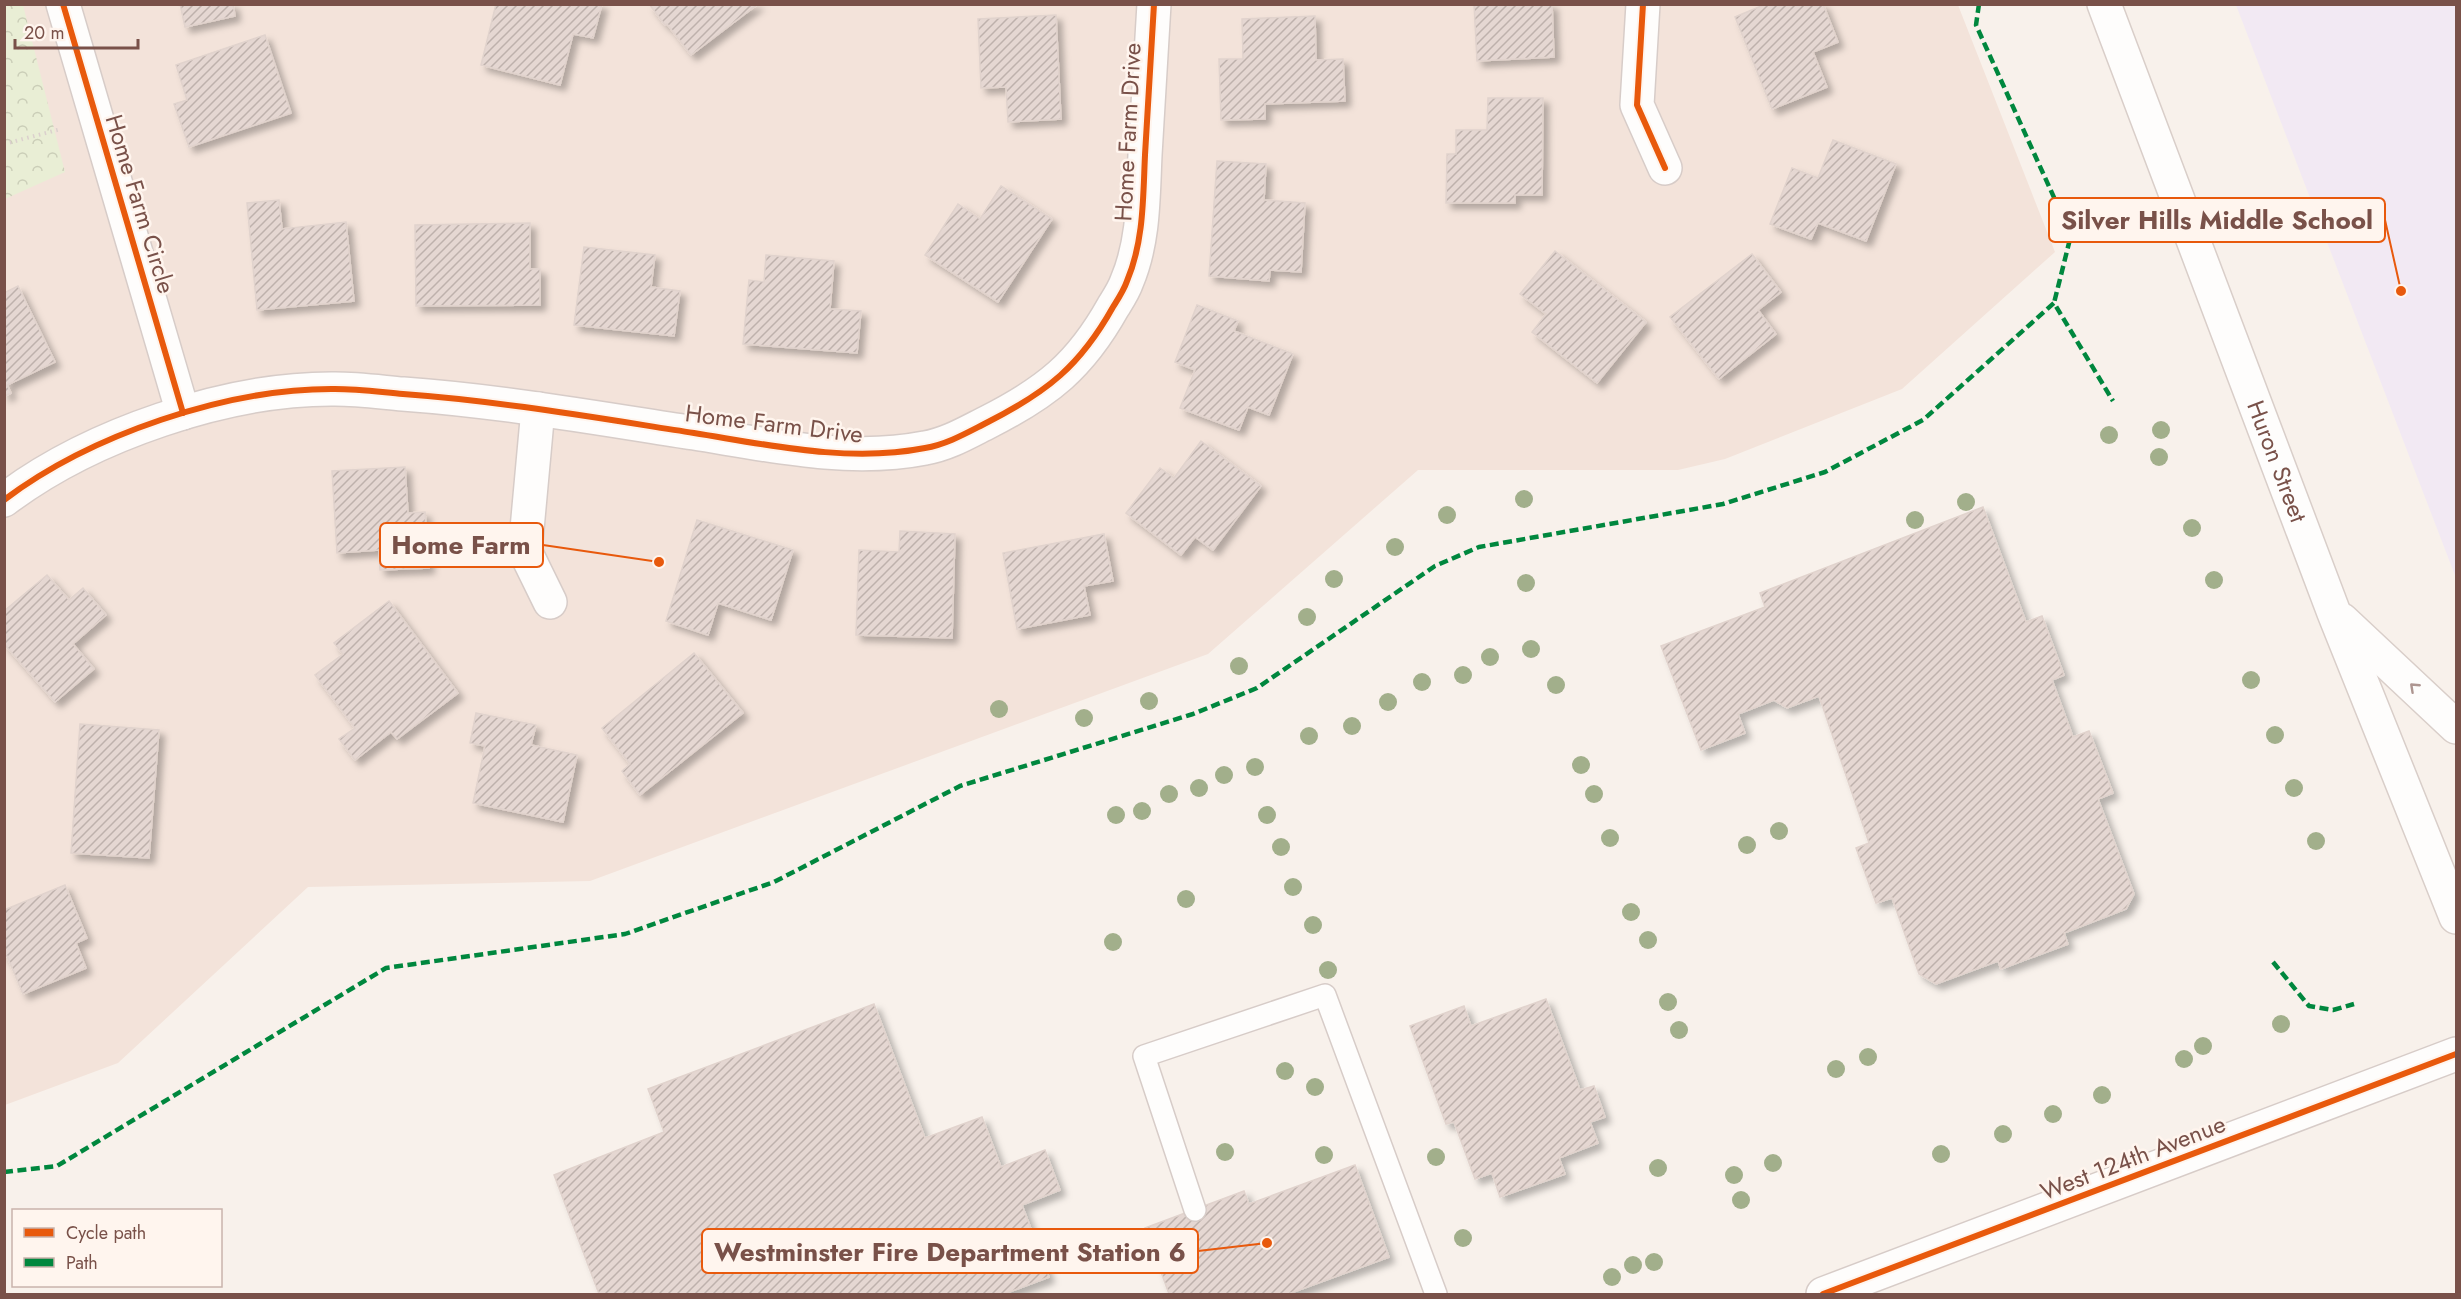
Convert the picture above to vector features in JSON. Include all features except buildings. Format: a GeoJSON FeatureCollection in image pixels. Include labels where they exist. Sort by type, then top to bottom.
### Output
{"type":"FeatureCollection","features":[{"type":"Feature","properties":{"kind":"street","name":"Home Farm Circle"},"geometry":{"type":"LineString","coordinates":[[63,4],[183,413]]}},
{"type":"Feature","properties":{"kind":"street","name":"Home Farm Drive"},"geometry":{"type":"LineString","coordinates":[[4,500],[69,459],[117,437],[183,413],[246,398],[295,390],[337,389],[448,397],[835,453],[883,454],[928,448],[956,439],[1021,405],[1075,364],[1098,334],[1127,281],[1141,232],[1154,4]]}},
{"type":"Feature","properties":{"kind":"street"},"geometry":{"type":"LineString","coordinates":[[1643,4],[1637,105],[1665,168]]}},
{"type":"Feature","properties":{"kind":"street","name":"Huron Street"},"geometry":{"type":"LineString","coordinates":[[2104,4],[2334,613],[2457,917]]}},
{"type":"Feature","properties":{"kind":"street"},"geometry":{"type":"LineString","coordinates":[[538,409],[525,551],[550,602]]}},
{"type":"Feature","properties":{"kind":"street"},"geometry":{"type":"LineString","coordinates":[[2334,613],[2457,727]]}},
{"type":"Feature","properties":{"kind":"street","name":"West 124th Avenue"},"geometry":{"type":"LineString","coordinates":[[1825,1294],[2457,1054]]}},
{"type":"Feature","properties":{"kind":"lane"},"geometry":{"type":"LineString","coordinates":[[1195,1210],[1144,1056],[1325,994],[1436,1294]]}},
{"type":"Feature","properties":{"kind":"path"},"geometry":{"type":"LineString","coordinates":[[4,144],[96,119]]}},
{"type":"Feature","properties":{"kind":"shaded area"},"geometry":{"type":"Polygon","coordinates":[[[5,5],[1958,5],[2055,252],[1902,389],[1725,459],[1678,470],[1418,470],[1208,654],[590,881],[308,887],[118,1063],[5,1105],[5,5]]]}},
{"type":"Feature","properties":{"kind":"shaded area"},"geometry":{"type":"Polygon","coordinates":[[[2236,5],[2456,5],[2456,578],[2236,5]]]}},
{"type":"Feature","properties":{"kind":"green space"},"geometry":{"type":"Polygon","coordinates":[[[4,5],[23,5],[65,172],[5,199],[4,5]]]}},
{"type":"Feature","properties":{"kind":"marked path"},"geometry":{"type":"LineString","coordinates":[[1979,4],[1976,25],[2071,235],[2054,303]]}},
{"type":"Feature","properties":{"kind":"marked path"},"geometry":{"type":"LineString","coordinates":[[4,1172],[57,1166],[386,968],[625,934],[774,882],[960,786],[1193,714],[1257,688],[1435,566],[1479,547],[1723,504],[1825,472],[1923,420],[2054,303],[2113,401]]}},
{"type":"Feature","properties":{"kind":"marked path"},"geometry":{"type":"LineString","coordinates":[[2273,962],[2309,1006],[2333,1010],[2354,1004]]}},
{"type":"Feature","properties":{"kind":"cycle path"},"geometry":{"type":"LineString","coordinates":[[63,4],[183,413]]}},
{"type":"Feature","properties":{"kind":"cycle path"},"geometry":{"type":"LineString","coordinates":[[4,500],[77,455],[118,436],[205,407],[293,391],[352,389],[512,405],[809,451],[867,454],[896,452],[925,448],[950,441],[1028,400],[1060,375],[1088,346],[1124,288],[1133,266],[1142,219],[1154,4]]}},
{"type":"Feature","properties":{"kind":"cycle path"},"geometry":{"type":"LineString","coordinates":[[1643,4],[1637,105],[1665,168]]}},
{"type":"Feature","properties":{"kind":"cycle path"},"geometry":{"type":"LineString","coordinates":[[1823,1294],[2456,1054]]}},
{"type":"Feature","properties":{"kind":"place","name":"Silver Hills Middle School"},"geometry":{"type":"Point","coordinates":[2401,291]}},
{"type":"Feature","properties":{"kind":"place","name":"Home Farm"},"geometry":{"type":"Point","coordinates":[659,562]}},
{"type":"Feature","properties":{"kind":"place","name":"Westminster Fire Department Station 6"},"geometry":{"type":"Point","coordinates":[1267,1243]}}]}
